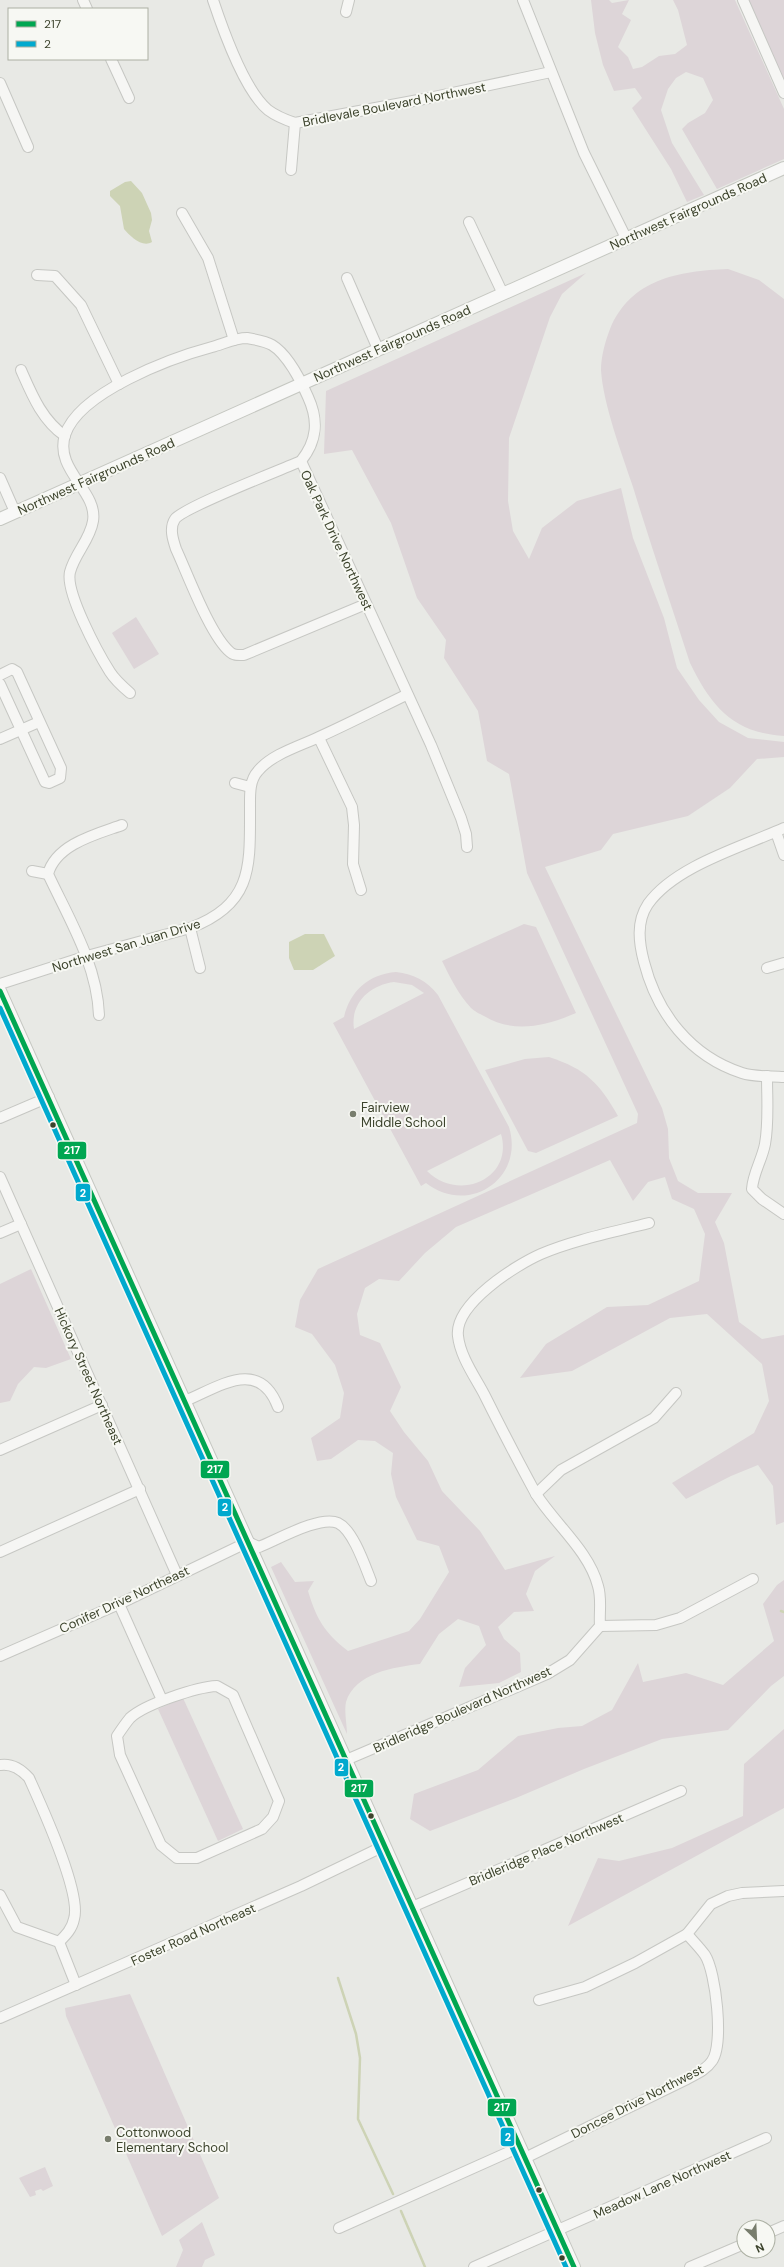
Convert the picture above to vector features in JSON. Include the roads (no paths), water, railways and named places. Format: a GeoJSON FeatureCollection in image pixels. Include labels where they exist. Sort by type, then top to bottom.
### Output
{"type":"FeatureCollection","features":[{"type":"Feature","properties":{"kind":"main road","name":"Northwest Fairgrounds Road"},"geometry":{"type":"LineString","coordinates":[[0,519],[784,168]]}},
{"type":"Feature","properties":{"kind":"main road"},"geometry":{"type":"LineString","coordinates":[[0,991],[49,1097],[574,2267]]}},
{"type":"Feature","properties":{"kind":"street","name":"Bridlevale Boulevard Northwest"},"geometry":{"type":"LineString","coordinates":[[213,0],[236,60],[257,98],[268,110],[295,124],[551,72]]}},
{"type":"Feature","properties":{"kind":"street"},"geometry":{"type":"LineString","coordinates":[[346,12],[349,0]]}},
{"type":"Feature","properties":{"kind":"street"},"geometry":{"type":"LineString","coordinates":[[523,0],[584,153],[626,238]]}},
{"type":"Feature","properties":{"kind":"street"},"geometry":{"type":"LineString","coordinates":[[743,0],[784,93]]}},
{"type":"Feature","properties":{"kind":"street"},"geometry":{"type":"LineString","coordinates":[[111,60],[129,98]]}},
{"type":"Feature","properties":{"kind":"street"},"geometry":{"type":"LineString","coordinates":[[0,83],[28,147]]}},
{"type":"Feature","properties":{"kind":"street"},"geometry":{"type":"LineString","coordinates":[[291,170],[295,124]]}},
{"type":"Feature","properties":{"kind":"street"},"geometry":{"type":"LineString","coordinates":[[182,213],[208,258],[234,340]]}},
{"type":"Feature","properties":{"kind":"street"},"geometry":{"type":"LineString","coordinates":[[469,222],[503,294]]}},
{"type":"Feature","properties":{"kind":"street"},"geometry":{"type":"LineString","coordinates":[[37,275],[55,276],[81,305],[119,384]]}},
{"type":"Feature","properties":{"kind":"street"},"geometry":{"type":"LineString","coordinates":[[347,278],[378,349]]}},
{"type":"Feature","properties":{"kind":"street","name":"Oak Park Drive Northwest"},"geometry":{"type":"LineString","coordinates":[[65,436],[70,424],[84,409],[119,384],[188,353],[234,340],[247,338],[272,345],[293,368],[312,407],[315,424],[314,438],[311,449],[301,462],[394,664],[406,695],[431,745],[461,818],[466,834],[467,847]]}},
{"type":"Feature","properties":{"kind":"street"},"geometry":{"type":"LineString","coordinates":[[22,370],[36,404],[65,436],[64,454],[69,469],[89,501],[94,518],[88,537],[70,570],[69,586],[81,616],[110,672],[130,693]]}},
{"type":"Feature","properties":{"kind":"street"},"geometry":{"type":"LineString","coordinates":[[301,462],[176,517],[173,522],[172,535],[176,549],[217,638],[230,653],[236,655],[244,655],[366,604]]}},
{"type":"Feature","properties":{"kind":"street"},"geometry":{"type":"LineString","coordinates":[[0,478],[15,512]]}},
{"type":"Feature","properties":{"kind":"street"},"geometry":{"type":"LineString","coordinates":[[0,674],[12,669],[17,672],[61,768],[60,778],[54,782],[45,782],[0,684]]}},
{"type":"Feature","properties":{"kind":"street","name":"Northwest San Juan Drive"},"geometry":{"type":"LineString","coordinates":[[0,984],[87,956],[190,928],[205,922],[227,907],[235,900],[244,884],[250,841],[250,787],[258,771],[268,762],[406,695]]}},
{"type":"Feature","properties":{"kind":"street"},"geometry":{"type":"LineString","coordinates":[[0,739],[39,722]]}},
{"type":"Feature","properties":{"kind":"street"},"geometry":{"type":"LineString","coordinates":[[319,738],[352,807],[354,825],[354,864],[361,890]]}},
{"type":"Feature","properties":{"kind":"street"},"geometry":{"type":"LineString","coordinates":[[235,783],[250,787]]}},
{"type":"Feature","properties":{"kind":"street"},"geometry":{"type":"LineString","coordinates":[[100,1015],[99,997],[87,956],[48,874],[51,863],[60,854],[78,843],[122,825]]}},
{"type":"Feature","properties":{"kind":"street"},"geometry":{"type":"LineString","coordinates":[[784,856],[780,830],[694,866],[672,881],[649,903],[642,915],[639,929],[640,948],[649,980],[666,1017],[680,1033],[708,1057],[742,1073],[784,1077]]}},
{"type":"Feature","properties":{"kind":"street"},"geometry":{"type":"LineString","coordinates":[[32,872],[48,874]]}},
{"type":"Feature","properties":{"kind":"street"},"geometry":{"type":"LineString","coordinates":[[190,928],[200,968]]}},
{"type":"Feature","properties":{"kind":"street"},"geometry":{"type":"LineString","coordinates":[[767,968],[784,963]]}},
{"type":"Feature","properties":{"kind":"street"},"geometry":{"type":"LineString","coordinates":[[767,1076],[768,1117],[765,1144],[762,1160],[753,1178],[752,1189],[762,1199],[784,1214]]}},
{"type":"Feature","properties":{"kind":"street"},"geometry":{"type":"LineString","coordinates":[[0,1118],[49,1097]]}},
{"type":"Feature","properties":{"kind":"street","name":"Hickory Street Northeast"},"geometry":{"type":"LineString","coordinates":[[0,1176],[177,1575]]}},
{"type":"Feature","properties":{"kind":"street"},"geometry":{"type":"LineString","coordinates":[[649,1223],[542,1254],[515,1268],[479,1296],[462,1318],[458,1335],[470,1368],[536,1494],[546,1511],[582,1554],[595,1575],[600,1599],[600,1626],[656,1625],[680,1618],[753,1579]]}},
{"type":"Feature","properties":{"kind":"street"},"geometry":{"type":"LineString","coordinates":[[0,1233],[21,1224]]}},
{"type":"Feature","properties":{"kind":"street"},"geometry":{"type":"LineString","coordinates":[[185,1401],[226,1383],[248,1378],[264,1385],[275,1400],[278,1407]]}},
{"type":"Feature","properties":{"kind":"street"},"geometry":{"type":"LineString","coordinates":[[536,1494],[561,1470],[654,1418],[676,1393]]}},
{"type":"Feature","properties":{"kind":"street"},"geometry":{"type":"LineString","coordinates":[[0,1450],[102,1405]]}},
{"type":"Feature","properties":{"kind":"street"},"geometry":{"type":"LineString","coordinates":[[0,1552],[140,1489]]}},
{"type":"Feature","properties":{"kind":"street"},"geometry":{"type":"LineString","coordinates":[[248,1542],[259,1547],[318,1522],[338,1523],[345,1529],[356,1544],[371,1581]]}},
{"type":"Feature","properties":{"kind":"street","name":"Conifer Drive Northeast"},"geometry":{"type":"LineString","coordinates":[[0,1656],[119,1604],[248,1542]]}},
{"type":"Feature","properties":{"kind":"street"},"geometry":{"type":"LineString","coordinates":[[119,1604],[162,1700]]}},
{"type":"Feature","properties":{"kind":"street","name":"Bridleridge Boulevard Northwest"},"geometry":{"type":"LineString","coordinates":[[346,1760],[547,1674],[570,1660],[600,1626]]}},
{"type":"Feature","properties":{"kind":"street"},"geometry":{"type":"LineString","coordinates":[[217,1686],[233,1695],[279,1801],[273,1817],[262,1829],[197,1858],[177,1858],[161,1845],[120,1755],[117,1736],[131,1718],[162,1700],[202,1687],[217,1686]]}},
{"type":"Feature","properties":{"kind":"street"},"geometry":{"type":"LineString","coordinates":[[0,1765],[18,1768],[29,1778],[60,1849],[75,1906],[75,1919],[68,1933],[59,1942]]}},
{"type":"Feature","properties":{"kind":"street","name":"Bridleridge Place Northwest"},"geometry":{"type":"LineString","coordinates":[[412,1907],[680,1791]]}},
{"type":"Feature","properties":{"kind":"street","name":"Foster Road Northeast"},"geometry":{"type":"LineString","coordinates":[[0,2018],[301,1886],[384,1846]]}},
{"type":"Feature","properties":{"kind":"street"},"geometry":{"type":"LineString","coordinates":[[539,2000],[585,1987],[687,1934],[711,1904],[728,1896],[742,1893],[784,1891]]}},
{"type":"Feature","properties":{"kind":"street"},"geometry":{"type":"LineString","coordinates":[[0,1895],[16,1927],[59,1942],[76,1985]]}},
{"type":"Feature","properties":{"kind":"street","name":"Doncee Drive Northwest"},"geometry":{"type":"LineString","coordinates":[[339,2228],[522,2153],[612,2114],[703,2070],[712,2061],[716,2052],[718,2040],[714,1990],[706,1956],[687,1934]]}},
{"type":"Feature","properties":{"kind":"street","name":"Meadow Lane Northwest"},"geometry":{"type":"LineString","coordinates":[[474,2267],[496,2263],[557,2230],[766,2138]]}},
{"type":"Feature","properties":{"kind":"street"},"geometry":{"type":"LineString","coordinates":[[690,2267],[736,2247]]}},
{"type":"Feature","properties":{"kind":"waterway"},"geometry":{"type":"LineString","coordinates":[[338,1978],[356,2034],[360,2058],[358,2119],[393,2194]]}},
{"type":"Feature","properties":{"kind":"waterway"},"geometry":{"type":"LineString","coordinates":[[401,2211],[425,2267]]}},
{"type":"Feature","properties":{"kind":"place","name":"Fairview Middle School"},"geometry":{"type":"Point","coordinates":[353,1114]}},
{"type":"Feature","properties":{"kind":"place","name":"Cottonwood Elementary School"},"geometry":{"type":"Point","coordinates":[108,2139]}}]}
